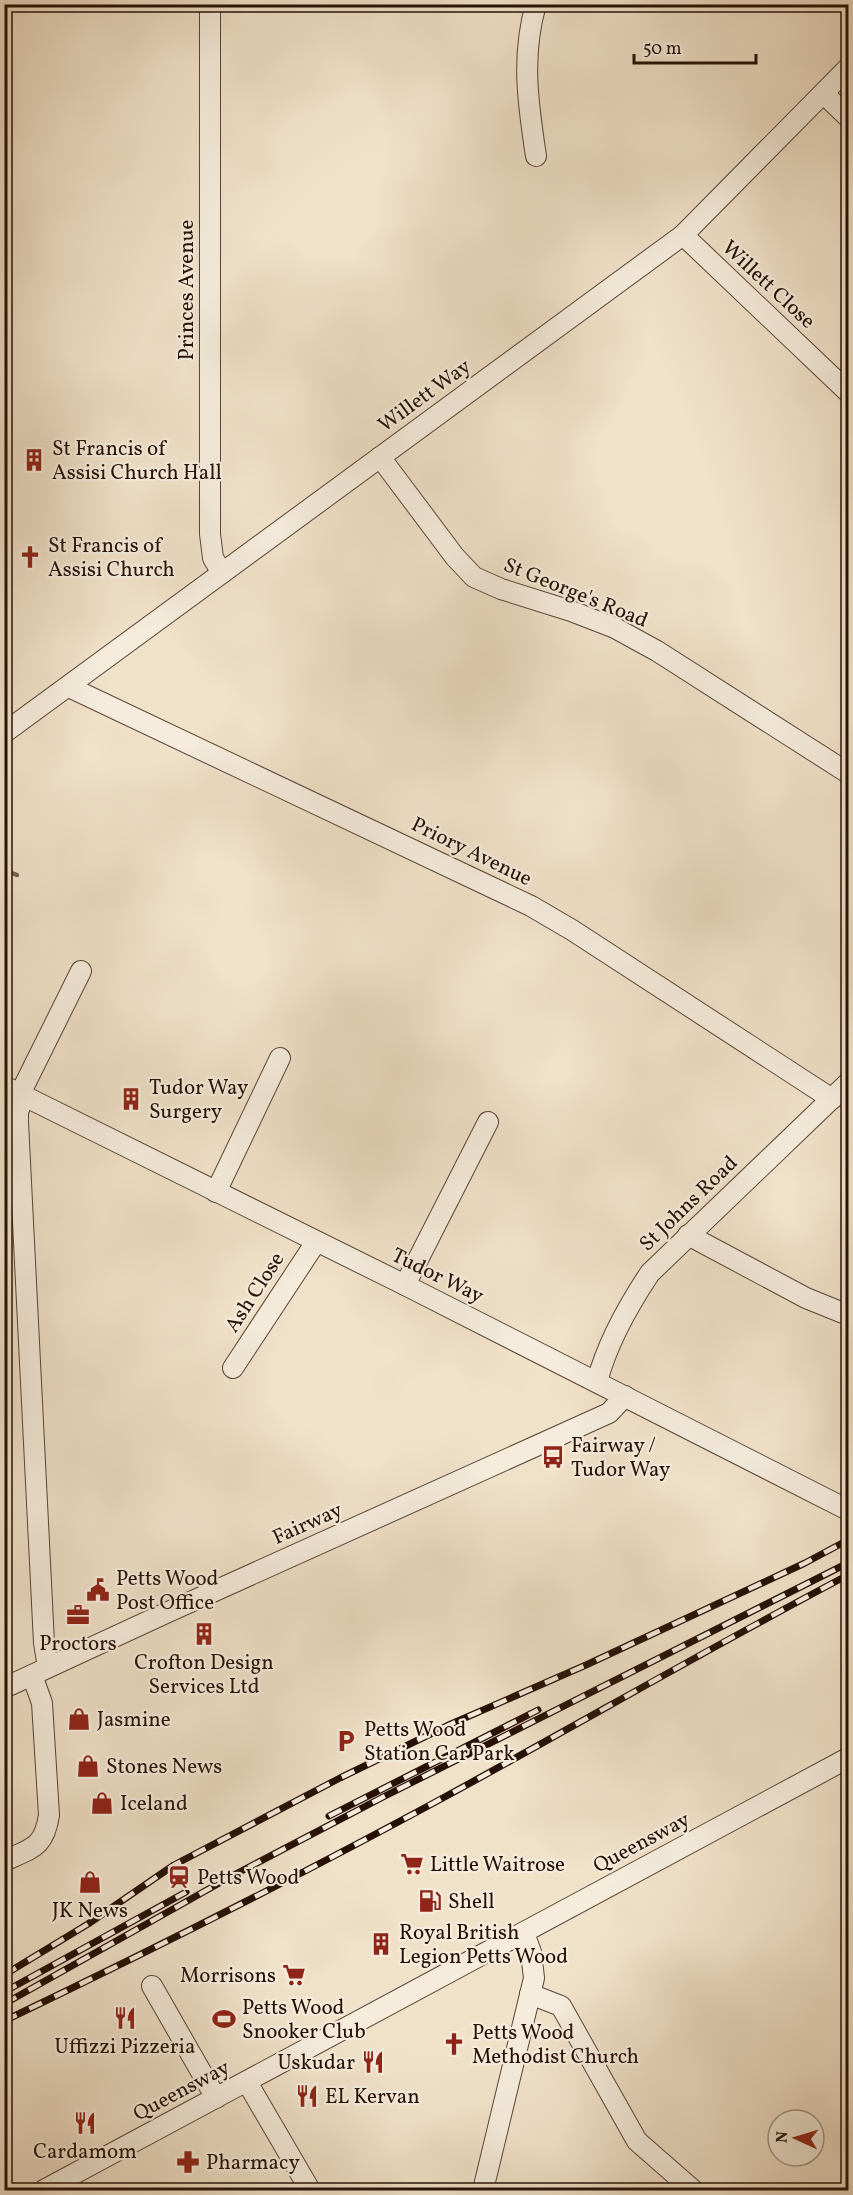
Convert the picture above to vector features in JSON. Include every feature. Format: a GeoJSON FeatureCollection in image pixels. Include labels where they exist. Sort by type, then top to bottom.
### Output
{"type":"FeatureCollection","features":[{"type":"Feature","properties":{"kind":"street","name":"Princes Avenue"},"geometry":{"type":"LineString","coordinates":[[210,4],[210,534],[213,558],[222,573]]}},
{"type":"Feature","properties":{"kind":"street"},"geometry":{"type":"LineString","coordinates":[[536,4],[528,36],[526,76],[536,156]]}},
{"type":"Feature","properties":{"kind":"street","name":"Willett Way"},"geometry":{"type":"LineString","coordinates":[[4,733],[683,236],[849,68]]}},
{"type":"Feature","properties":{"kind":"street"},"geometry":{"type":"LineString","coordinates":[[824,94],[849,117]]}},
{"type":"Feature","properties":{"kind":"street","name":"Willett Close"},"geometry":{"type":"LineString","coordinates":[[683,236],[849,392]]}},
{"type":"Feature","properties":{"kind":"street","name":"St George's Road"},"geometry":{"type":"LineString","coordinates":[[380,457],[455,557],[474,577],[501,589],[571,611],[615,628],[657,651],[849,773]]}},
{"type":"Feature","properties":{"kind":"street","name":"Priory Avenue"},"geometry":{"type":"LineString","coordinates":[[69,687],[531,906],[832,1099]]}},
{"type":"Feature","properties":{"kind":"street"},"geometry":{"type":"LineString","coordinates":[[4,1861],[39,1844],[47,1829],[49,1815],[40,1671],[44,1643],[16,1092],[81,971]]}},
{"type":"Feature","properties":{"kind":"street"},"geometry":{"type":"LineString","coordinates":[[216,1192],[280,1058]]}},
{"type":"Feature","properties":{"kind":"street","name":"St Johns Road"},"geometry":{"type":"LineString","coordinates":[[597,1382],[603,1359],[636,1294],[650,1273],[849,1083]]}},
{"type":"Feature","properties":{"kind":"street","name":"Tudor Way"},"geometry":{"type":"LineString","coordinates":[[16,1092],[849,1510]]}},
{"type":"Feature","properties":{"kind":"street"},"geometry":{"type":"LineString","coordinates":[[405,1286],[488,1122]]}},
{"type":"Feature","properties":{"kind":"street"},"geometry":{"type":"LineString","coordinates":[[688,1235],[806,1298],[849,1315]]}},
{"type":"Feature","properties":{"kind":"street","name":"Ash Close"},"geometry":{"type":"LineString","coordinates":[[233,1368],[316,1242]]}},
{"type":"Feature","properties":{"kind":"street","name":"Fairway"},"geometry":{"type":"LineString","coordinates":[[4,1688],[609,1413],[625,1396]]}},
{"type":"Feature","properties":{"kind":"street","name":"Queensway"},"geometry":{"type":"LineString","coordinates":[[44,2190],[849,1758]]}},
{"type":"Feature","properties":{"kind":"street"},"geometry":{"type":"LineString","coordinates":[[483,2190],[530,1994],[534,1967],[524,1933]]}},
{"type":"Feature","properties":{"kind":"street"},"geometry":{"type":"LineString","coordinates":[[152,1986],[216,2098]]}},
{"type":"Feature","properties":{"kind":"street"},"geometry":{"type":"LineString","coordinates":[[530,1994],[561,2006],[637,2141],[693,2190]]}},
{"type":"Feature","properties":{"kind":"street"},"geometry":{"type":"LineString","coordinates":[[247,2082],[310,2190]]}},
{"type":"Feature","properties":{"kind":"waterway"},"geometry":{"type":"LineString","coordinates":[[4,870],[17,875]]}},
{"type":"Feature","properties":{"kind":"railway"},"geometry":{"type":"LineString","coordinates":[[4,1975],[88,1924],[174,1865],[340,1778],[451,1724],[586,1665],[805,1563],[848,1540]]}},
{"type":"Feature","properties":{"kind":"railway"},"geometry":{"type":"LineString","coordinates":[[4,2004],[230,1877],[383,1797],[848,1563]]}},
{"type":"Feature","properties":{"kind":"railway"},"geometry":{"type":"LineString","coordinates":[[4,2021],[224,1913],[387,1828],[848,1575]]}},
{"type":"Feature","properties":{"kind":"railway"},"geometry":{"type":"LineString","coordinates":[[329,1816],[538,1710]]}},
{"type":"Feature","properties":{"kind":"railway"},"geometry":{"type":"LineString","coordinates":[[4,1992],[186,1892]]}},
{"type":"Feature","properties":{"kind":"place","name":"St Francis of Assisi Church Hall"},"geometry":{"type":"Point","coordinates":[34,460]}},
{"type":"Feature","properties":{"kind":"place","name":"St Francis of Assisi Church"},"geometry":{"type":"Point","coordinates":[30,557]}},
{"type":"Feature","properties":{"kind":"place","name":"Tudor Way Surgery"},"geometry":{"type":"Point","coordinates":[131,1099]}},
{"type":"Feature","properties":{"kind":"place","name":"Fairway / Tudor Way"},"geometry":{"type":"Point","coordinates":[553,1457]}},
{"type":"Feature","properties":{"kind":"place","name":"Petts Wood Post Office"},"geometry":{"type":"Point","coordinates":[98,1590]}},
{"type":"Feature","properties":{"kind":"place","name":"Proctors"},"geometry":{"type":"Point","coordinates":[78,1615]}},
{"type":"Feature","properties":{"kind":"place","name":"Crofton Design Services Ltd"},"geometry":{"type":"Point","coordinates":[204,1634]}},
{"type":"Feature","properties":{"kind":"place","name":"Jasmine"},"geometry":{"type":"Point","coordinates":[79,1719]}},
{"type":"Feature","properties":{"kind":"place","name":"Petts Wood Station Car Park"},"geometry":{"type":"Point","coordinates":[346,1741]}},
{"type":"Feature","properties":{"kind":"place","name":"Stones News"},"geometry":{"type":"Point","coordinates":[88,1766]}},
{"type":"Feature","properties":{"kind":"place","name":"Iceland"},"geometry":{"type":"Point","coordinates":[102,1803]}},
{"type":"Feature","properties":{"kind":"place","name":"Little Waitrose"},"geometry":{"type":"Point","coordinates":[412,1864]}},
{"type":"Feature","properties":{"kind":"place","name":"Petts Wood"},"geometry":{"type":"Point","coordinates":[179,1877]}},
{"type":"Feature","properties":{"kind":"place","name":"JK News"},"geometry":{"type":"Point","coordinates":[90,1882]}},
{"type":"Feature","properties":{"kind":"place","name":"Shell"},"geometry":{"type":"Point","coordinates":[430,1901]}},
{"type":"Feature","properties":{"kind":"place","name":"Royal British Legion Petts Wood"},"geometry":{"type":"Point","coordinates":[381,1944]}},
{"type":"Feature","properties":{"kind":"place","name":"Morrisons"},"geometry":{"type":"Point","coordinates":[294,1975]}},
{"type":"Feature","properties":{"kind":"place","name":"Uffizzi Pizzeria"},"geometry":{"type":"Point","coordinates":[125,2018]}},
{"type":"Feature","properties":{"kind":"place","name":"Petts Wood Snooker Club"},"geometry":{"type":"Point","coordinates":[224,2019]}},
{"type":"Feature","properties":{"kind":"place","name":"Petts Wood Methodist Church"},"geometry":{"type":"Point","coordinates":[454,2044]}},
{"type":"Feature","properties":{"kind":"place","name":"Uskudar"},"geometry":{"type":"Point","coordinates":[373,2062]}},
{"type":"Feature","properties":{"kind":"place","name":"EL Kervan"},"geometry":{"type":"Point","coordinates":[307,2096]}},
{"type":"Feature","properties":{"kind":"place","name":"Cardamom"},"geometry":{"type":"Point","coordinates":[85,2123]}},
{"type":"Feature","properties":{"kind":"place","name":"Pharmacy"},"geometry":{"type":"Point","coordinates":[188,2162]}}]}
